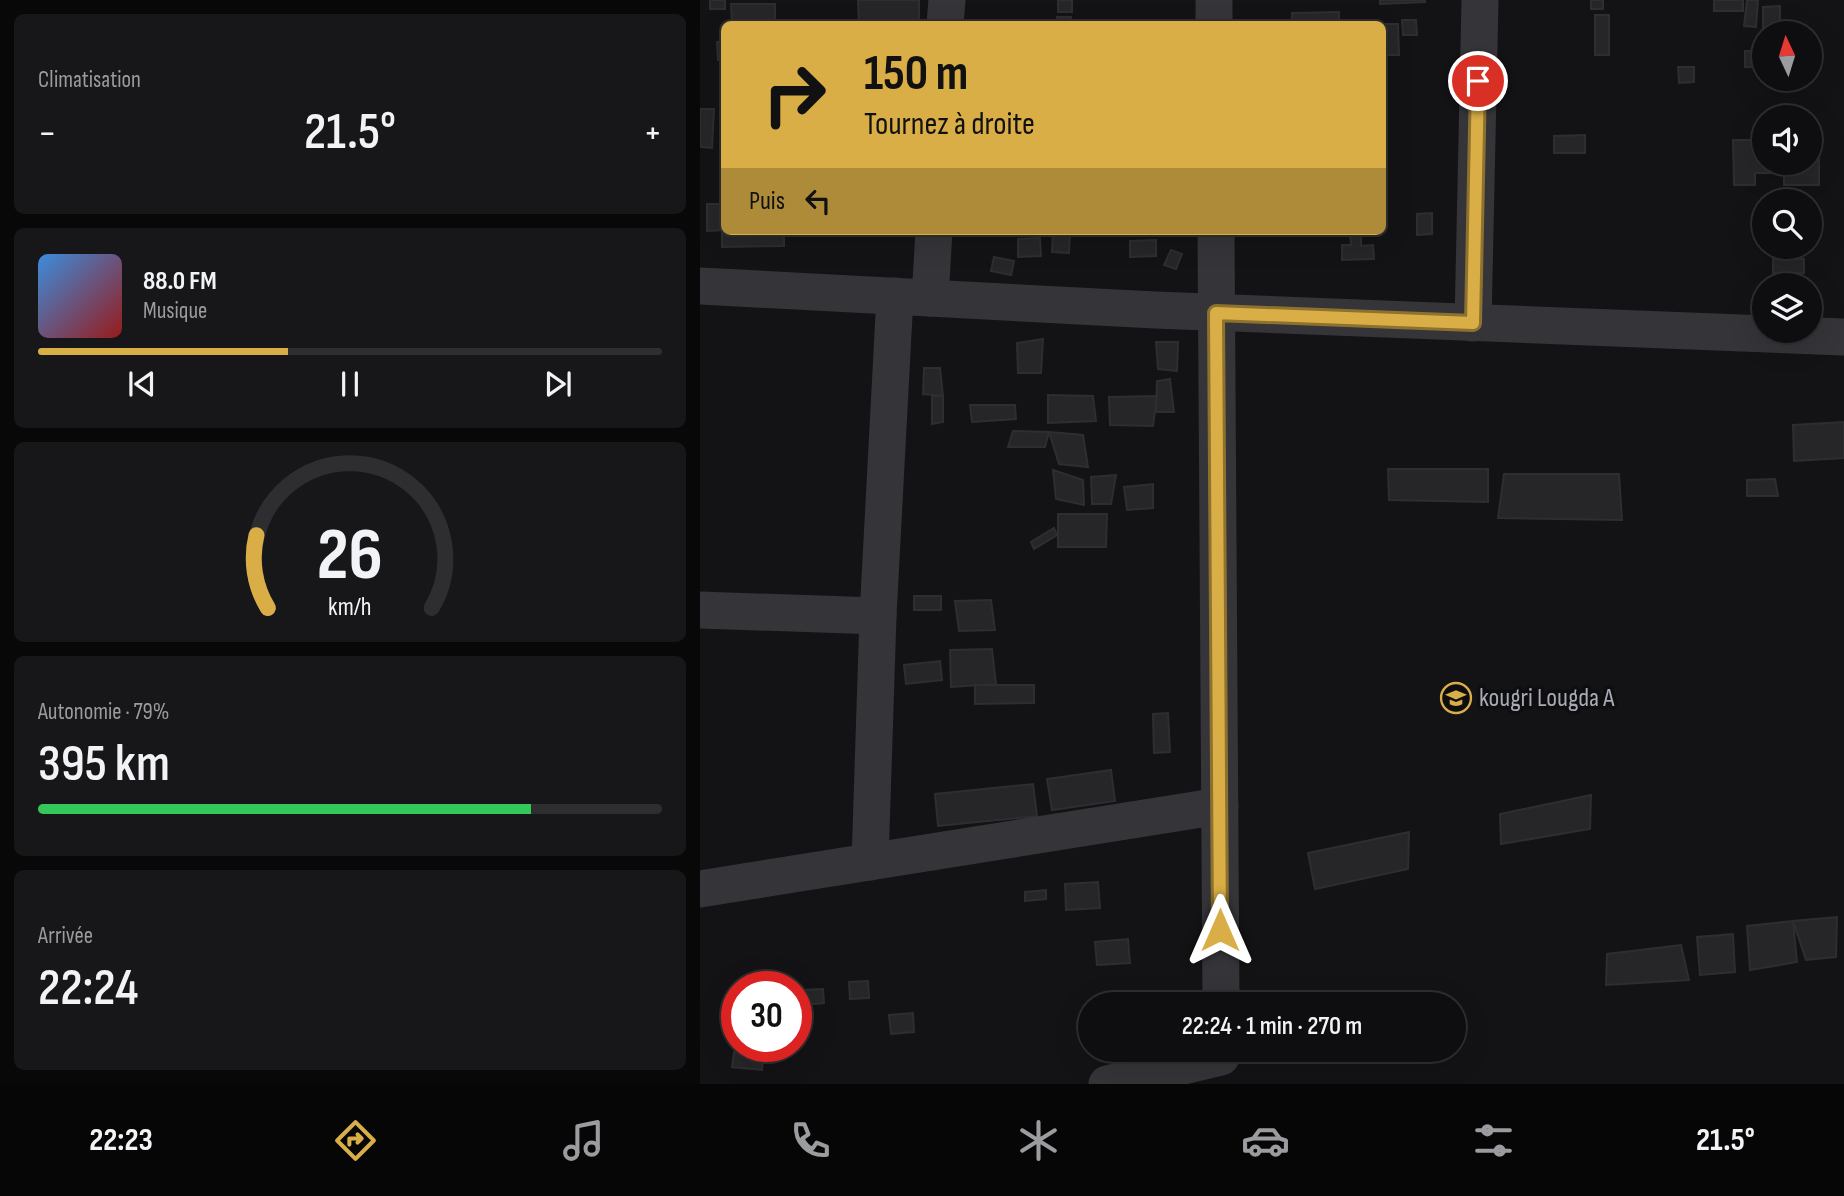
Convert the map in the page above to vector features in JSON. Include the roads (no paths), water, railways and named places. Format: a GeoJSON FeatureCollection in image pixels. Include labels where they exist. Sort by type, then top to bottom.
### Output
{"type":"FeatureCollection","features":[{"type":"Feature","properties":{"kind":"street"},"geometry":{"type":"LineString","coordinates":[[945,21],[947,0]]}},
{"type":"Feature","properties":{"kind":"street"},"geometry":{"type":"LineString","coordinates":[[1214,0],[1214,21]]}},
{"type":"Feature","properties":{"kind":"street"},"geometry":{"type":"LineString","coordinates":[[1473,323],[1480,0]]}},
{"type":"Feature","properties":{"kind":"street"},"geometry":{"type":"LineString","coordinates":[[870,862],[878,616],[912,297],[933,235]]}},
{"type":"Feature","properties":{"kind":"street"},"geometry":{"type":"LineString","coordinates":[[1216,235],[1221,992]]}},
{"type":"Feature","properties":{"kind":"street"},"geometry":{"type":"LineString","coordinates":[[700,286],[1216,313],[1844,337]]}},
{"type":"Feature","properties":{"kind":"street"},"geometry":{"type":"LineString","coordinates":[[700,610],[878,616]]}},
{"type":"Feature","properties":{"kind":"street"},"geometry":{"type":"LineString","coordinates":[[700,889],[1220,806]]}},
{"type":"Feature","properties":{"kind":"street"},"geometry":{"type":"LineString","coordinates":[[1107,1084],[1222,1063]]}},
{"type":"Feature","properties":{"kind":"place","name":"kougri Lougda A"},"geometry":{"type":"Point","coordinates":[1456,698]}}]}
